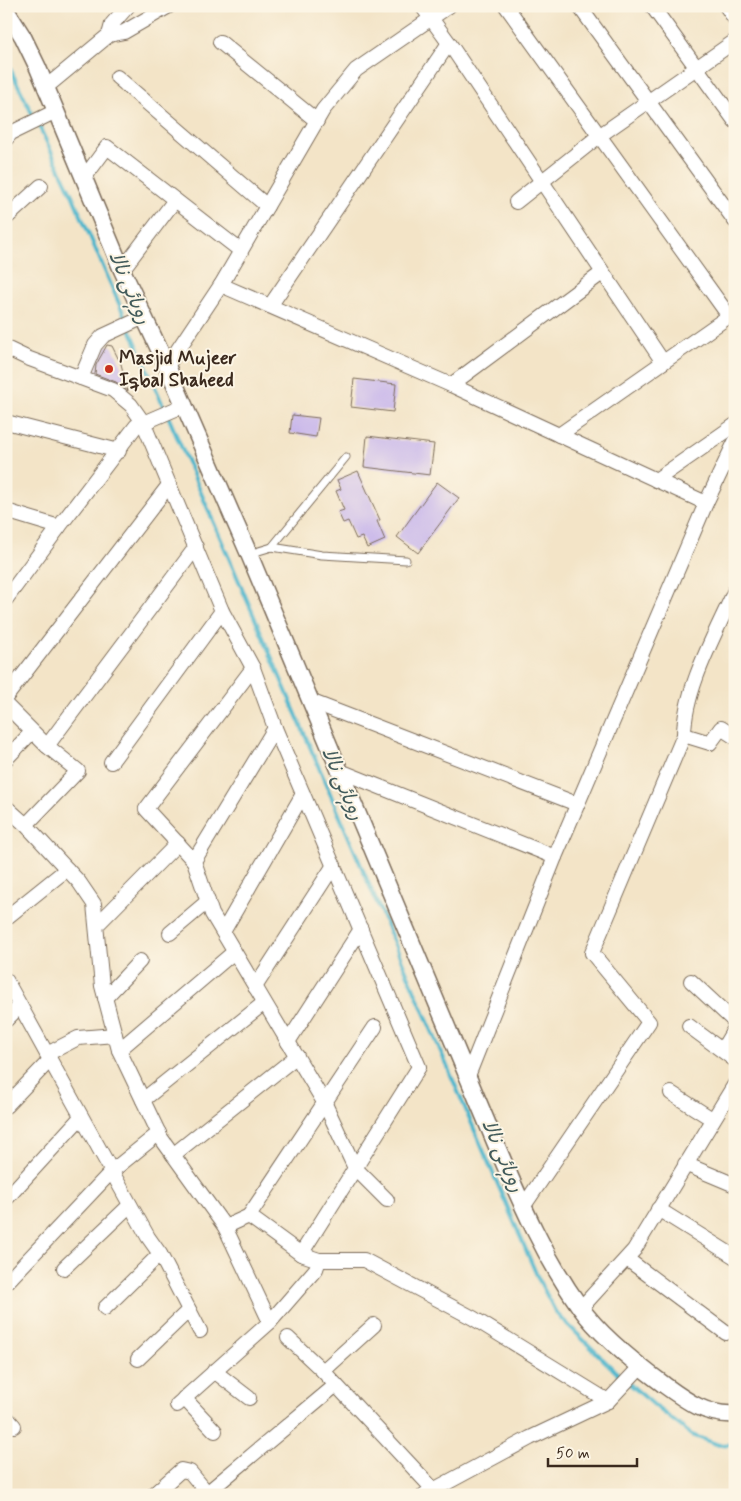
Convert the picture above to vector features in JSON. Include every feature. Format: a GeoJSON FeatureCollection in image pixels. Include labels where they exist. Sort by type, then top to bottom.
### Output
{"type":"FeatureCollection","features":[{"type":"Feature","properties":{"kind":"street"},"geometry":{"type":"LineString","coordinates":[[109,35],[112,24],[128,6]]}},
{"type":"Feature","properties":{"kind":"street"},"geometry":{"type":"LineString","coordinates":[[45,88],[109,35],[124,32],[169,6]]}},
{"type":"Feature","properties":{"kind":"street"},"geometry":{"type":"LineString","coordinates":[[422,6],[449,43],[602,273],[664,362]]}},
{"type":"Feature","properties":{"kind":"street"},"geometry":{"type":"LineString","coordinates":[[167,366],[221,285],[317,121],[356,70],[449,6]]}},
{"type":"Feature","properties":{"kind":"street"},"geometry":{"type":"LineString","coordinates":[[506,6],[732,314],[559,435]]}},
{"type":"Feature","properties":{"kind":"street"},"geometry":{"type":"LineString","coordinates":[[579,6],[735,221]]}},
{"type":"Feature","properties":{"kind":"street"},"geometry":{"type":"LineString","coordinates":[[652,6],[735,121]]}},
{"type":"Feature","properties":{"kind":"street"},"geometry":{"type":"LineString","coordinates":[[726,6],[735,19]]}},
{"type":"Feature","properties":{"kind":"street"},"geometry":{"type":"LineString","coordinates":[[6,10],[23,36],[45,88],[50,114],[84,178],[141,319],[167,366],[182,406],[248,554],[523,1207],[553,1264],[581,1308],[638,1369],[692,1405],[712,1412],[735,1414]]}},
{"type":"Feature","properties":{"kind":"street"},"geometry":{"type":"LineString","coordinates":[[516,202],[600,136],[735,41]]}},
{"type":"Feature","properties":{"kind":"street"},"geometry":{"type":"LineString","coordinates":[[220,42],[317,121]]}},
{"type":"Feature","properties":{"kind":"street"},"geometry":{"type":"LineString","coordinates":[[270,306],[449,43]]}},
{"type":"Feature","properties":{"kind":"street"},"geometry":{"type":"LineString","coordinates":[[117,77],[267,206]]}},
{"type":"Feature","properties":{"kind":"street"},"geometry":{"type":"LineString","coordinates":[[6,139],[11,133],[50,114]]}},
{"type":"Feature","properties":{"kind":"street"},"geometry":{"type":"LineString","coordinates":[[84,178],[107,147],[241,251]]}},
{"type":"Feature","properties":{"kind":"street"},"geometry":{"type":"LineString","coordinates":[[6,218],[41,186]]}},
{"type":"Feature","properties":{"kind":"street"},"geometry":{"type":"LineString","coordinates":[[122,270],[175,200]]}},
{"type":"Feature","properties":{"kind":"street"},"geometry":{"type":"LineString","coordinates":[[451,384],[602,273]]}},
{"type":"Feature","properties":{"kind":"street"},"geometry":{"type":"LineString","coordinates":[[221,285],[451,384],[706,503]]}},
{"type":"Feature","properties":{"kind":"street"},"geometry":{"type":"LineString","coordinates":[[81,378],[96,345],[103,336],[141,319]]}},
{"type":"Feature","properties":{"kind":"street"},"geometry":{"type":"LineString","coordinates":[[6,348],[113,390],[132,405],[145,421],[169,485],[222,611],[253,668],[275,728],[419,1067],[300,1254]]}},
{"type":"Feature","properties":{"kind":"street"},"geometry":{"type":"LineString","coordinates":[[6,598],[136,426],[182,406]]}},
{"type":"Feature","properties":{"kind":"street"},"geometry":{"type":"LineString","coordinates":[[6,422],[119,450]]}},
{"type":"Feature","properties":{"kind":"street"},"geometry":{"type":"LineString","coordinates":[[656,480],[735,425]]}},
{"type":"Feature","properties":{"kind":"street"},"geometry":{"type":"LineString","coordinates":[[468,1076],[577,804],[706,503],[735,442]]}},
{"type":"Feature","properties":{"kind":"street"},"geometry":{"type":"LineString","coordinates":[[6,697],[169,485]]}},
{"type":"Feature","properties":{"kind":"street"},"geometry":{"type":"LineString","coordinates":[[6,511],[59,527]]}},
{"type":"Feature","properties":{"kind":"street"},"geometry":{"type":"LineString","coordinates":[[46,746],[196,547]]}},
{"type":"Feature","properties":{"kind":"street"},"geometry":{"type":"LineString","coordinates":[[523,1207],[649,1022],[592,953],[684,735],[684,718],[700,672],[735,590]]}},
{"type":"Feature","properties":{"kind":"street"},"geometry":{"type":"LineString","coordinates":[[112,762],[222,611]]}},
{"type":"Feature","properties":{"kind":"street"},"geometry":{"type":"LineString","coordinates":[[253,668],[146,809],[194,860],[208,900],[223,932],[325,1104],[355,1168],[387,1200]]}},
{"type":"Feature","properties":{"kind":"street"},"geometry":{"type":"LineString","coordinates":[[310,701],[577,804]]}},
{"type":"Feature","properties":{"kind":"street"},"geometry":{"type":"LineString","coordinates":[[6,705],[46,746],[78,771],[26,825]]}},
{"type":"Feature","properties":{"kind":"street"},"geometry":{"type":"LineString","coordinates":[[194,860],[275,728]]}},
{"type":"Feature","properties":{"kind":"street"},"geometry":{"type":"LineString","coordinates":[[684,735],[710,743],[721,728],[735,737]]}},
{"type":"Feature","properties":{"kind":"street"},"geometry":{"type":"LineString","coordinates":[[6,759],[32,732]]}},
{"type":"Feature","properties":{"kind":"street"},"geometry":{"type":"LineString","coordinates":[[340,771],[555,857]]}},
{"type":"Feature","properties":{"kind":"street"},"geometry":{"type":"LineString","coordinates":[[223,932],[303,794]]}},
{"type":"Feature","properties":{"kind":"street"},"geometry":{"type":"LineString","coordinates":[[6,807],[26,825],[67,869],[94,904],[102,986],[119,1050],[159,1133],[225,1227],[270,1322]]}},
{"type":"Feature","properties":{"kind":"street"},"geometry":{"type":"LineString","coordinates":[[97,924],[178,843]]}},
{"type":"Feature","properties":{"kind":"street"},"geometry":{"type":"LineString","coordinates":[[255,987],[334,865]]}},
{"type":"Feature","properties":{"kind":"street"},"geometry":{"type":"LineString","coordinates":[[6,918],[67,869]]}},
{"type":"Feature","properties":{"kind":"street"},"geometry":{"type":"LineString","coordinates":[[170,933],[208,900]]}},
{"type":"Feature","properties":{"kind":"street"},"geometry":{"type":"LineString","coordinates":[[288,1042],[361,929]]}},
{"type":"Feature","properties":{"kind":"street"},"geometry":{"type":"LineString","coordinates":[[119,1050],[234,952]]}},
{"type":"Feature","properties":{"kind":"street"},"geometry":{"type":"LineString","coordinates":[[105,998],[140,961]]}},
{"type":"Feature","properties":{"kind":"street"},"geometry":{"type":"LineString","coordinates":[[6,980],[130,1205],[160,1254],[200,1331]]}},
{"type":"Feature","properties":{"kind":"street"},"geometry":{"type":"LineString","coordinates":[[691,981],[735,1022]]}},
{"type":"Feature","properties":{"kind":"street"},"geometry":{"type":"LineString","coordinates":[[143,1100],[264,1002]]}},
{"type":"Feature","properties":{"kind":"street"},"geometry":{"type":"LineString","coordinates":[[6,1020],[20,1006]]}},
{"type":"Feature","properties":{"kind":"street"},"geometry":{"type":"LineString","coordinates":[[225,1227],[249,1216],[375,1026]]}},
{"type":"Feature","properties":{"kind":"street"},"geometry":{"type":"LineString","coordinates":[[689,1026],[735,1060]]}},
{"type":"Feature","properties":{"kind":"street"},"geometry":{"type":"LineString","coordinates":[[722,1050],[735,1028]]}},
{"type":"Feature","properties":{"kind":"street"},"geometry":{"type":"LineString","coordinates":[[6,1106],[48,1057],[78,1038],[115,1034]]}},
{"type":"Feature","properties":{"kind":"street"},"geometry":{"type":"LineString","coordinates":[[173,1155],[296,1056]]}},
{"type":"Feature","properties":{"kind":"street"},"geometry":{"type":"LineString","coordinates":[[581,1308],[627,1259],[735,1084]]}},
{"type":"Feature","properties":{"kind":"street"},"geometry":{"type":"LineString","coordinates":[[671,1094],[712,1119]]}},
{"type":"Feature","properties":{"kind":"street"},"geometry":{"type":"LineString","coordinates":[[6,1199],[81,1116]]}},
{"type":"Feature","properties":{"kind":"street"},"geometry":{"type":"LineString","coordinates":[[6,1283],[112,1171],[159,1133]]}},
{"type":"Feature","properties":{"kind":"street"},"geometry":{"type":"LineString","coordinates":[[685,1164],[735,1185]]}},
{"type":"Feature","properties":{"kind":"street"},"geometry":{"type":"LineString","coordinates":[[64,1268],[130,1205]]}},
{"type":"Feature","properties":{"kind":"street"},"geometry":{"type":"LineString","coordinates":[[658,1209],[735,1257]]}},
{"type":"Feature","properties":{"kind":"street"},"geometry":{"type":"LineString","coordinates":[[249,1216],[300,1254],[319,1260],[364,1260],[473,1318],[612,1397]]}},
{"type":"Feature","properties":{"kind":"street"},"geometry":{"type":"LineString","coordinates":[[105,1308],[160,1254]]}},
{"type":"Feature","properties":{"kind":"street"},"geometry":{"type":"LineString","coordinates":[[627,1259],[726,1333]]}},
{"type":"Feature","properties":{"kind":"street"},"geometry":{"type":"LineString","coordinates":[[215,1431],[180,1402],[270,1322],[316,1269],[319,1260]]}},
{"type":"Feature","properties":{"kind":"street"},"geometry":{"type":"LineString","coordinates":[[138,1359],[189,1310]]}},
{"type":"Feature","properties":{"kind":"street"},"geometry":{"type":"LineString","coordinates":[[323,1371],[374,1324]]}},
{"type":"Feature","properties":{"kind":"street"},"geometry":{"type":"LineString","coordinates":[[288,1338],[336,1385],[429,1492],[612,1397],[638,1369]]}},
{"type":"Feature","properties":{"kind":"street"},"geometry":{"type":"LineString","coordinates":[[214,1371],[249,1398]]}},
{"type":"Feature","properties":{"kind":"street"},"geometry":{"type":"LineString","coordinates":[[153,1495],[181,1470],[190,1472],[208,1494],[336,1385]]}},
{"type":"Feature","properties":{"kind":"lane"},"geometry":{"type":"LineString","coordinates":[[272,547],[346,457]]}},
{"type":"Feature","properties":{"kind":"lane"},"geometry":{"type":"LineString","coordinates":[[248,554],[272,547],[322,555],[406,560]]}},
{"type":"Feature","properties":{"kind":"building","name":"Masjid Mujeer Iqbal Shaheed"},"geometry":{"type":"Polygon","coordinates":[[[107,345],[112,346],[121,364],[128,391],[116,382],[95,374],[96,365],[107,345]]]}},
{"type":"Feature","properties":{"kind":"building"},"geometry":{"type":"Polygon","coordinates":[[[354,379],[396,384],[393,412],[351,407],[354,379]]]}},
{"type":"Feature","properties":{"kind":"building"},"geometry":{"type":"Polygon","coordinates":[[[292,415],[319,418],[316,437],[290,433],[292,415]]]}},
{"type":"Feature","properties":{"kind":"building"},"geometry":{"type":"Polygon","coordinates":[[[367,436],[434,444],[430,475],[364,467],[367,436]]]}},
{"type":"Feature","properties":{"kind":"building"},"geometry":{"type":"Polygon","coordinates":[[[358,471],[380,520],[377,521],[385,540],[367,548],[362,537],[356,539],[348,521],[343,523],[338,512],[344,510],[336,491],[341,489],[337,480],[358,471]]]}},
{"type":"Feature","properties":{"kind":"building"},"geometry":{"type":"Polygon","coordinates":[[[437,482],[459,498],[418,553],[397,537],[437,482]]]}},
{"type":"Feature","properties":{"kind":"waterway","name":"روہائی نالا"},"geometry":{"type":"LineString","coordinates":[[6,60],[34,118]]}},
{"type":"Feature","properties":{"kind":"waterway","name":"روہائی نالا"},"geometry":{"type":"LineString","coordinates":[[38,124],[73,197],[165,410]]}},
{"type":"Feature","properties":{"kind":"waterway","name":"روہائی نالا"},"geometry":{"type":"LineString","coordinates":[[168,416],[538,1278],[556,1313],[618,1374],[692,1435],[719,1445],[735,1444]]}},
{"type":"Feature","properties":{"kind":"place","name":"Masjid Mujeer Iqbal Shaheed"},"geometry":{"type":"Point","coordinates":[109,369]}}]}
